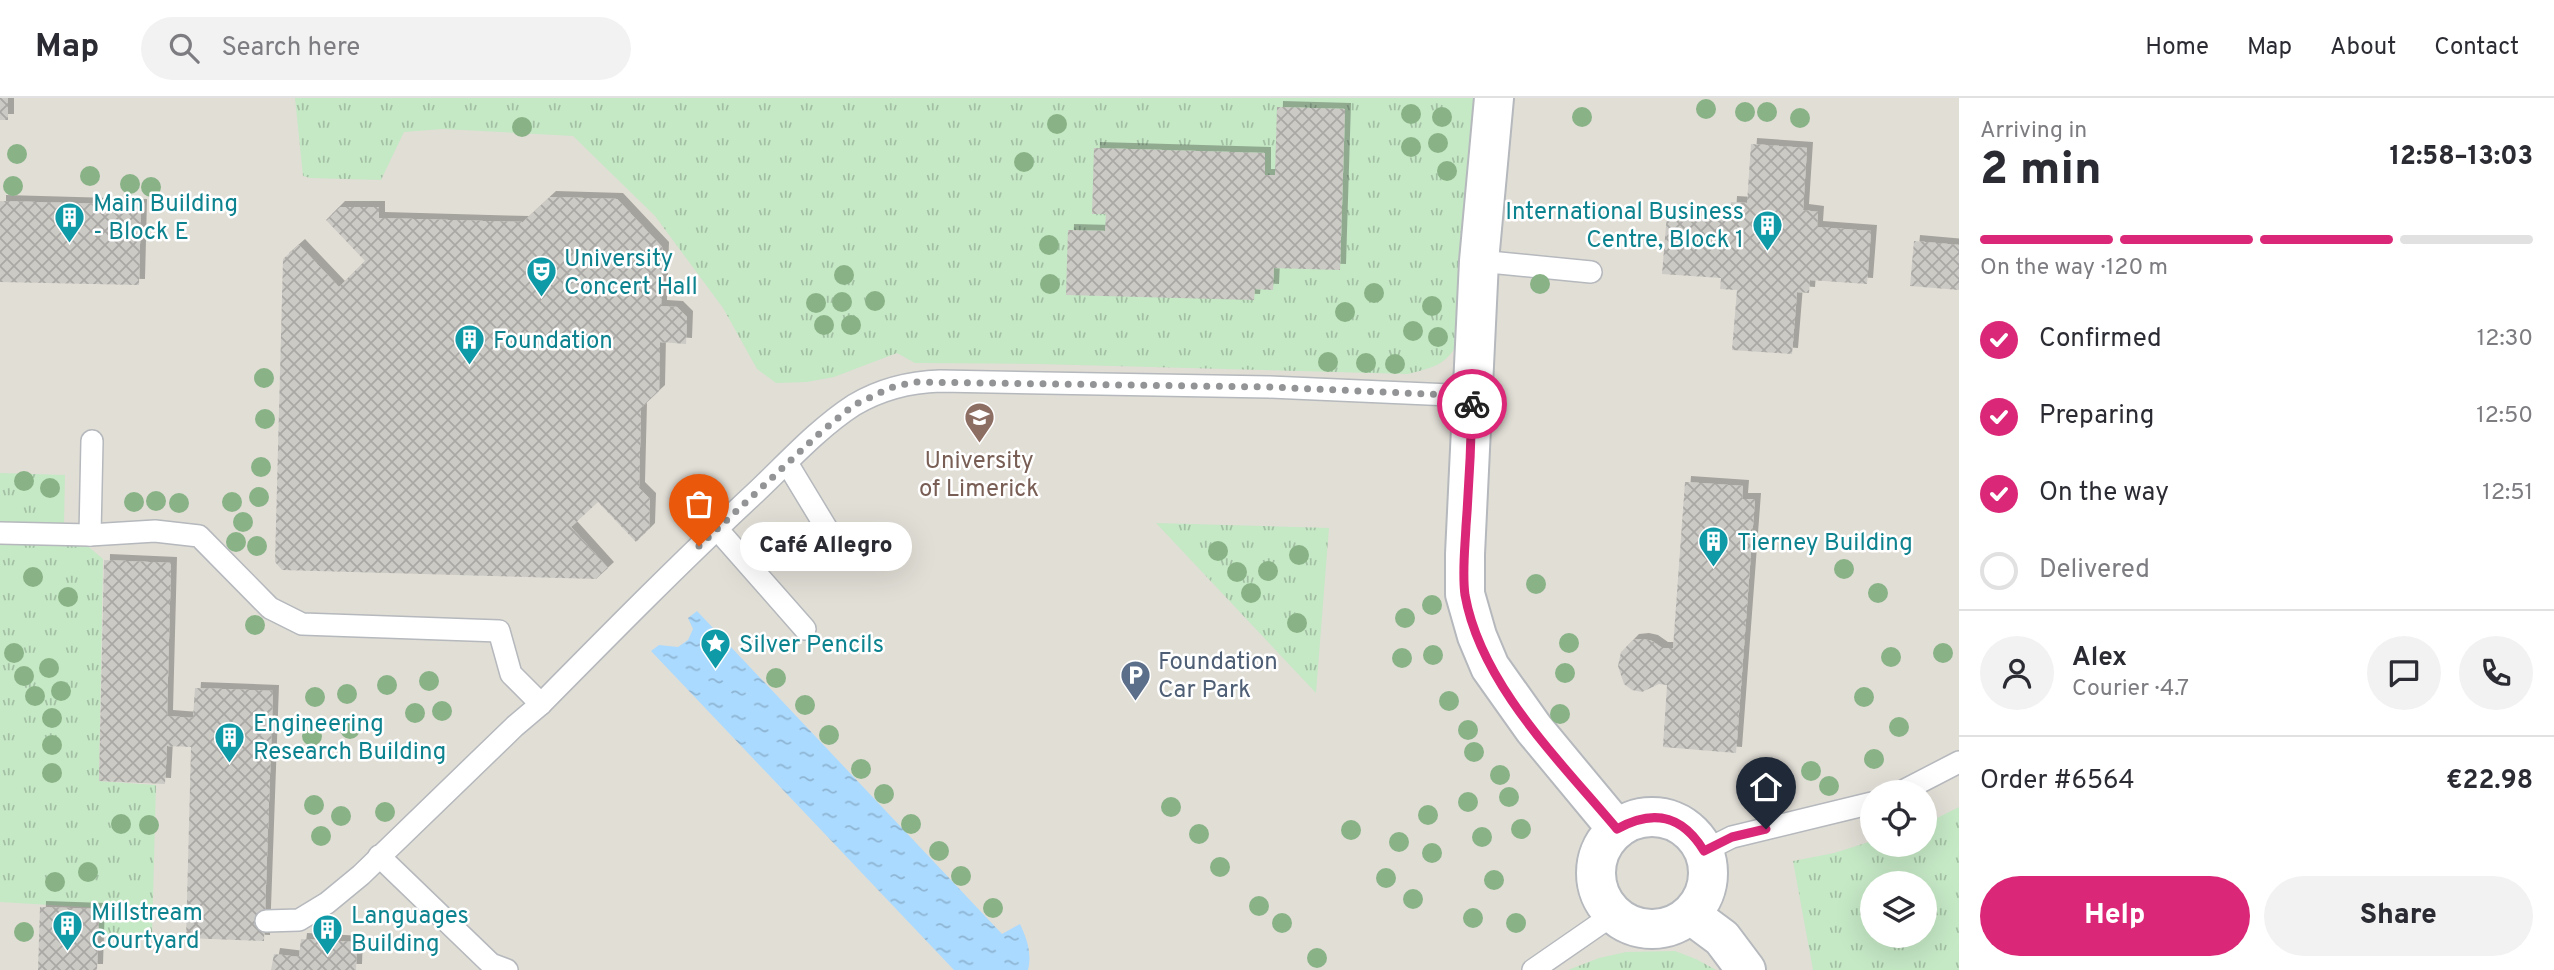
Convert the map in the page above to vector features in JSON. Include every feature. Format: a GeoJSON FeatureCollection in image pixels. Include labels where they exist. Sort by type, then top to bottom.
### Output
{"type":"FeatureCollection","features":[{"type":"Feature","properties":{"kind":"street"},"geometry":{"type":"LineString","coordinates":[[1493,98],[1479,261],[1465,594],[1477,636],[1490,667],[1511,698],[1617,829]]}},
{"type":"Feature","properties":{"kind":"street"},"geometry":{"type":"LineString","coordinates":[[1666,818],[1682,825],[1695,836],[1709,867],[1708,884],[1702,901],[1691,915],[1677,924],[1661,929],[1644,929],[1628,924],[1614,914],[1602,899],[1596,881],[1597,861],[1604,843],[1617,829],[1641,819],[1666,818]]}},
{"type":"Feature","properties":{"kind":"street"},"geometry":{"type":"LineString","coordinates":[[1691,915],[1722,938],[1746,970]]}},
{"type":"Feature","properties":{"kind":"lane"},"geometry":{"type":"LineString","coordinates":[[1479,261],[1591,272]]}},
{"type":"Feature","properties":{"kind":"lane"},"geometry":{"type":"LineString","coordinates":[[266,921],[299,919],[314,912],[361,875],[541,704],[716,529],[787,463],[854,405],[890,388],[913,382],[1269,387],[1473,396]]}},
{"type":"Feature","properties":{"kind":"lane"},"geometry":{"type":"LineString","coordinates":[[90,535],[92,441]]}},
{"type":"Feature","properties":{"kind":"lane"},"geometry":{"type":"LineString","coordinates":[[787,463],[830,534]]}},
{"type":"Feature","properties":{"kind":"lane"},"geometry":{"type":"LineString","coordinates":[[716,529],[805,629]]}},
{"type":"Feature","properties":{"kind":"lane"},"geometry":{"type":"LineString","coordinates":[[0,533],[90,535],[155,531],[199,536],[271,608],[302,624],[499,631],[511,674],[541,704]]}},
{"type":"Feature","properties":{"kind":"lane"},"geometry":{"type":"LineString","coordinates":[[1924,780],[1959,762]]}},
{"type":"Feature","properties":{"kind":"lane"},"geometry":{"type":"LineString","coordinates":[[1704,851],[1732,837],[1860,806]]}},
{"type":"Feature","properties":{"kind":"lane"},"geometry":{"type":"LineString","coordinates":[[379,856],[491,964],[507,970]]}},
{"type":"Feature","properties":{"kind":"lane"},"geometry":{"type":"LineString","coordinates":[[1533,970],[1614,914]]}},
{"type":"Feature","properties":{"kind":"shaded area","name":"University of Limerick"},"geometry":{"type":"Polygon","coordinates":[[[0,98],[1959,98],[1959,970],[0,970],[0,98]]]}},
{"type":"Feature","properties":{"kind":"green space"},"geometry":{"type":"Polygon","coordinates":[[[295,98],[1478,98],[1461,336],[1452,353],[1441,363],[1408,374],[915,363],[897,353],[834,377],[807,382],[776,383],[757,369],[723,308],[655,216],[573,136],[443,129],[404,132],[381,180],[310,178],[303,176],[295,98]]]}},
{"type":"Feature","properties":{"kind":"green space"},"geometry":{"type":"Polygon","coordinates":[[[0,473],[65,475],[64,526],[103,559],[99,781],[156,785],[152,937],[98,936],[100,908],[0,902],[0,473]]]}},
{"type":"Feature","properties":{"kind":"green space"},"geometry":{"type":"Polygon","coordinates":[[[1156,523],[1329,528],[1316,693],[1156,523]]]}},
{"type":"Feature","properties":{"kind":"green space"},"geometry":{"type":"Polygon","coordinates":[[[1959,807],[1959,970],[1813,970],[1793,861],[1860,845],[1860,857],[1937,857],[1937,818],[1959,807]]]}},
{"type":"Feature","properties":{"kind":"green space"},"geometry":{"type":"Polygon","coordinates":[[[1675,951],[1716,970],[1568,970],[1599,958],[1626,952],[1675,951]]]}},
{"type":"Feature","properties":{"kind":"water"},"geometry":{"type":"Polygon","coordinates":[[[697,611],[1002,934],[1020,924],[1028,946],[1028,970],[954,970],[651,651],[659,645],[678,647],[688,640],[693,629],[688,618],[697,611]]]}},
{"type":"Feature","properties":{"kind":"building"},"geometry":{"type":"Polygon","coordinates":[[[0,98],[8,98],[8,120],[0,120],[0,98]]]}},
{"type":"Feature","properties":{"kind":"building"},"geometry":{"type":"Polygon","coordinates":[[[1277,107],[1345,109],[1340,270],[1274,268],[1273,290],[1255,289],[1254,300],[1066,295],[1068,230],[1105,231],[1106,214],[1092,214],[1094,148],[1265,153],[1265,175],[1275,175],[1277,107]]]}},
{"type":"Feature","properties":{"kind":"building","name":"International Business Centre, Block 1"},"geometry":{"type":"Polygon","coordinates":[[[1751,144],[1807,148],[1803,210],[1818,212],[1817,227],[1871,231],[1867,284],[1810,280],[1809,293],[1797,292],[1792,354],[1732,350],[1737,290],[1720,289],[1721,278],[1662,274],[1667,214],[1730,219],[1731,202],[1747,203],[1751,144]]]}},
{"type":"Feature","properties":{"kind":"building","name":"Foundation"},"geometry":{"type":"Polygon","coordinates":[[[550,197],[617,199],[663,248],[661,306],[677,307],[687,317],[686,344],[660,342],[659,391],[641,408],[639,488],[650,499],[649,529],[636,542],[598,502],[571,527],[608,568],[596,579],[282,570],[275,562],[283,259],[299,245],[339,287],[365,261],[326,220],[339,207],[379,207],[379,218],[523,222],[550,197]]]}},
{"type":"Feature","properties":{"kind":"building","name":"Main Building - Block E"},"geometry":{"type":"Polygon","coordinates":[[[0,201],[141,205],[139,285],[0,282],[0,201]]]}},
{"type":"Feature","properties":{"kind":"building"},"geometry":{"type":"Polygon","coordinates":[[[1914,241],[1959,245],[1959,290],[1910,286],[1914,241]]]}},
{"type":"Feature","properties":{"kind":"building","name":"Tierney Building"},"geometry":{"type":"Polygon","coordinates":[[[1685,482],[1743,486],[1742,499],[1755,499],[1736,753],[1663,747],[1667,685],[1659,684],[1642,692],[1632,690],[1624,684],[1618,666],[1621,652],[1633,640],[1643,639],[1662,648],[1673,648],[1685,482]]]}},
{"type":"Feature","properties":{"kind":"building","name":"Engineering Research Building"},"geometry":{"type":"Polygon","coordinates":[[[104,560],[171,563],[167,716],[193,718],[195,688],[273,691],[264,941],[186,938],[191,747],[167,746],[165,784],[99,781],[104,560]]]}},
{"type":"Feature","properties":{"kind":"building","name":"Millstream Courtyard"},"geometry":{"type":"Polygon","coordinates":[[[40,907],[99,909],[97,970],[38,970],[40,907]]]}},
{"type":"Feature","properties":{"kind":"building","name":"Languages Building"},"geometry":{"type":"Polygon","coordinates":[[[301,939],[357,942],[356,970],[271,970],[274,954],[299,957],[301,939]]]}},
{"type":"Feature","properties":{"kind":"way so far"},"geometry":{"type":"LineString","coordinates":[[699,546],[821,432],[854,405],[890,388],[913,382],[1269,387],[1473,396],[1472,404]]}},
{"type":"Feature","properties":{"kind":"place","name":"Main Building - Block E"},"geometry":{"type":"Point","coordinates":[70,244]}},
{"type":"Feature","properties":{"kind":"place","name":"International Business Centre, Block 1"},"geometry":{"type":"Point","coordinates":[1767,252]}},
{"type":"Feature","properties":{"kind":"place","name":"University Concert Hall"},"geometry":{"type":"Point","coordinates":[541,299]}},
{"type":"Feature","properties":{"kind":"place","name":"Foundation"},"geometry":{"type":"Point","coordinates":[470,367]}},
{"type":"Feature","properties":{"kind":"place","name":"University of Limerick"},"geometry":{"type":"Point","coordinates":[979,445]}},
{"type":"Feature","properties":{"kind":"place","name":"Café Allegro"},"geometry":{"type":"Point","coordinates":[699,546]}},
{"type":"Feature","properties":{"kind":"place","name":"Tierney Building"},"geometry":{"type":"Point","coordinates":[1714,569]}},
{"type":"Feature","properties":{"kind":"place","name":"Silver Pencils"},"geometry":{"type":"Point","coordinates":[716,671]}},
{"type":"Feature","properties":{"kind":"place","name":"Foundation Car Park"},"geometry":{"type":"Point","coordinates":[1135,702]}},
{"type":"Feature","properties":{"kind":"place","name":"Engineering Research Building"},"geometry":{"type":"Point","coordinates":[230,764]}},
{"type":"Feature","properties":{"kind":"place","name":"Millstream Courtyard"},"geometry":{"type":"Point","coordinates":[68,953]}},
{"type":"Feature","properties":{"kind":"place","name":"Languages Building"},"geometry":{"type":"Point","coordinates":[328,956]}},
{"type":"Feature","properties":{"kind":"route"},"geometry":{"type":"LineString","coordinates":[[1472,404],[1465,594],[1477,636],[1490,667],[1534,729],[1617,829],[1632,821],[1649,817],[1666,818],[1682,825],[1695,836],[1704,851],[1732,837],[1766,829]]}}]}
